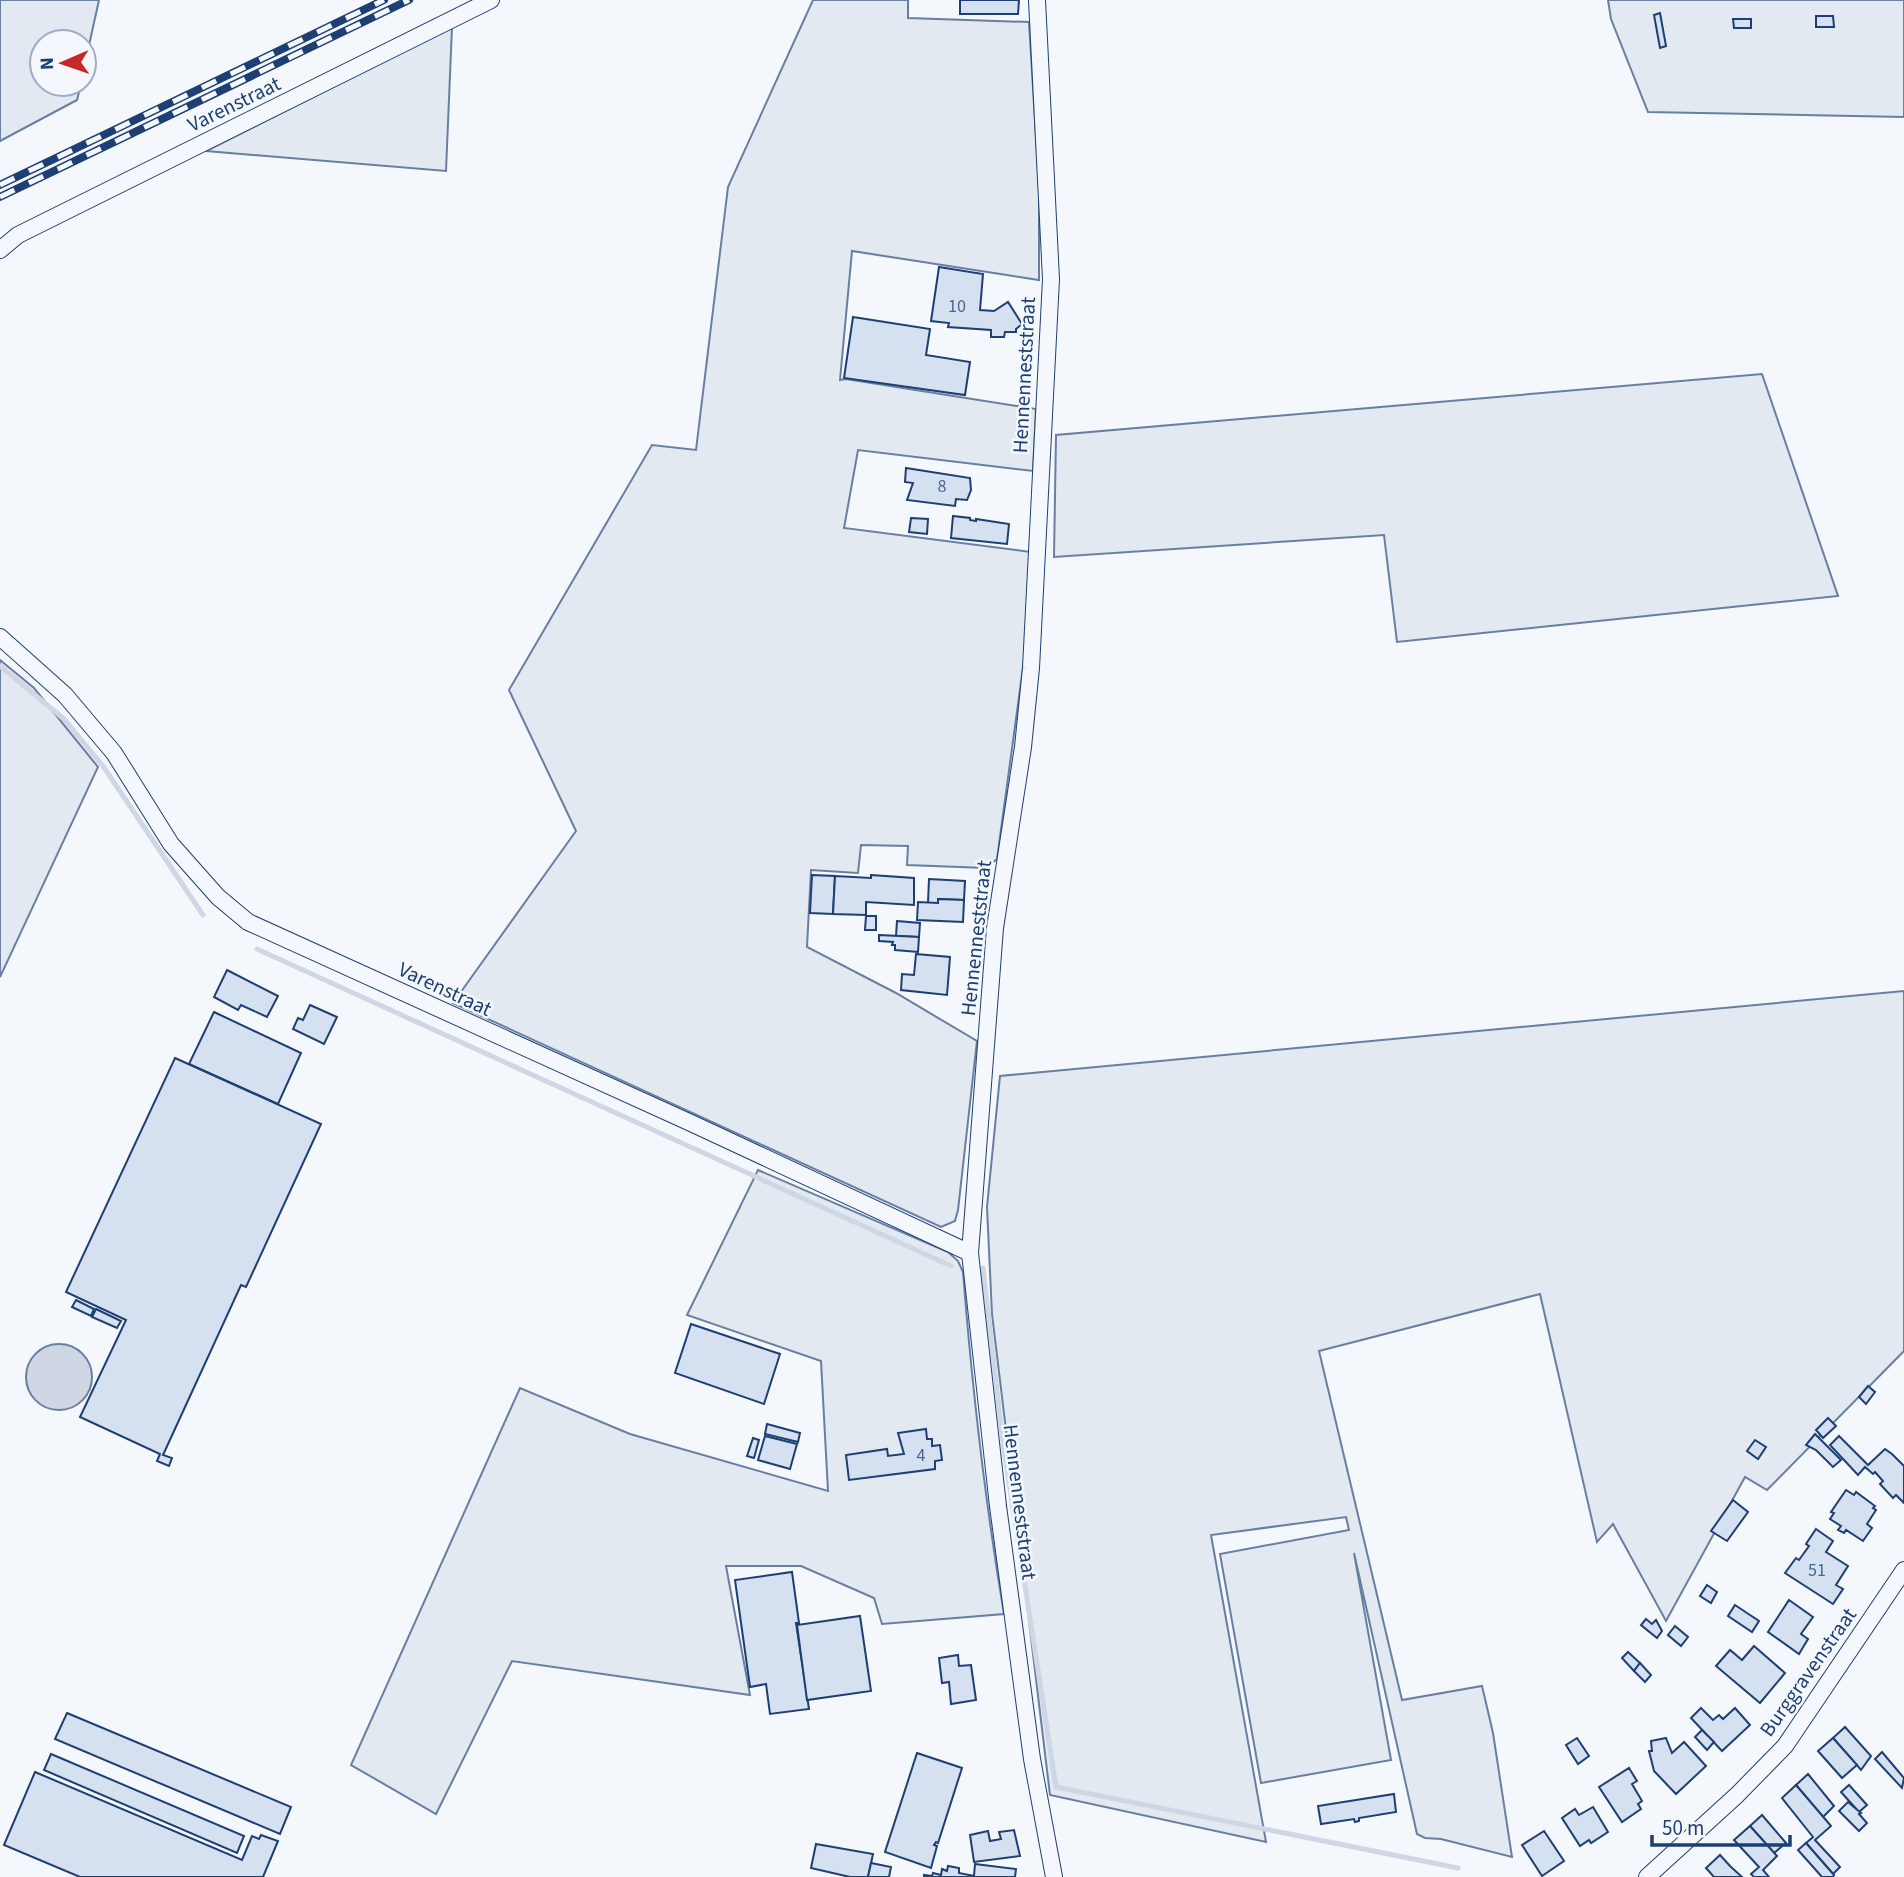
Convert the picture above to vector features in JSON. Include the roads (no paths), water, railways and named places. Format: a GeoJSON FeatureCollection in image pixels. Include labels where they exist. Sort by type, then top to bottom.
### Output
{"type":"FeatureCollection","features":[{"type":"Feature","properties":{"kind":"street","name":"Varenstraat"},"geometry":{"type":"LineString","coordinates":[[0,250],[18,235],[491,0]]}},
{"type":"Feature","properties":{"kind":"street","name":"Hennenneststraat"},"geometry":{"type":"LineString","coordinates":[[1037,0],[1051,279],[1032,655],[1023,747],[995,928],[970,1253],[998,1507],[1032,1759],[1054,1877]]}},
{"type":"Feature","properties":{"kind":"street","name":"Varenstraat"},"geometry":{"type":"LineString","coordinates":[[0,637],[65,695],[114,752],[171,844],[218,897],[248,922],[970,1253]]}},
{"type":"Feature","properties":{"kind":"street","name":"Burggravenstraat"},"geometry":{"type":"LineString","coordinates":[[1647,1877],[1737,1796],[1785,1746],[1904,1570]]}},
{"type":"Feature","properties":{"kind":"waterway"},"geometry":{"type":"LineString","coordinates":[[0,666],[64,719],[103,766],[203,915]]}},
{"type":"Feature","properties":{"kind":"waterway"},"geometry":{"type":"LineString","coordinates":[[257,949],[951,1266]]}},
{"type":"Feature","properties":{"kind":"waterway"},"geometry":{"type":"LineString","coordinates":[[983,1268],[1003,1443],[1056,1787],[1458,1868]]}},
{"type":"Feature","properties":{"kind":"railway"},"geometry":{"type":"LineString","coordinates":[[0,185],[384,0]]}},
{"type":"Feature","properties":{"kind":"railway"},"geometry":{"type":"LineString","coordinates":[[0,197],[409,0]]}}]}
